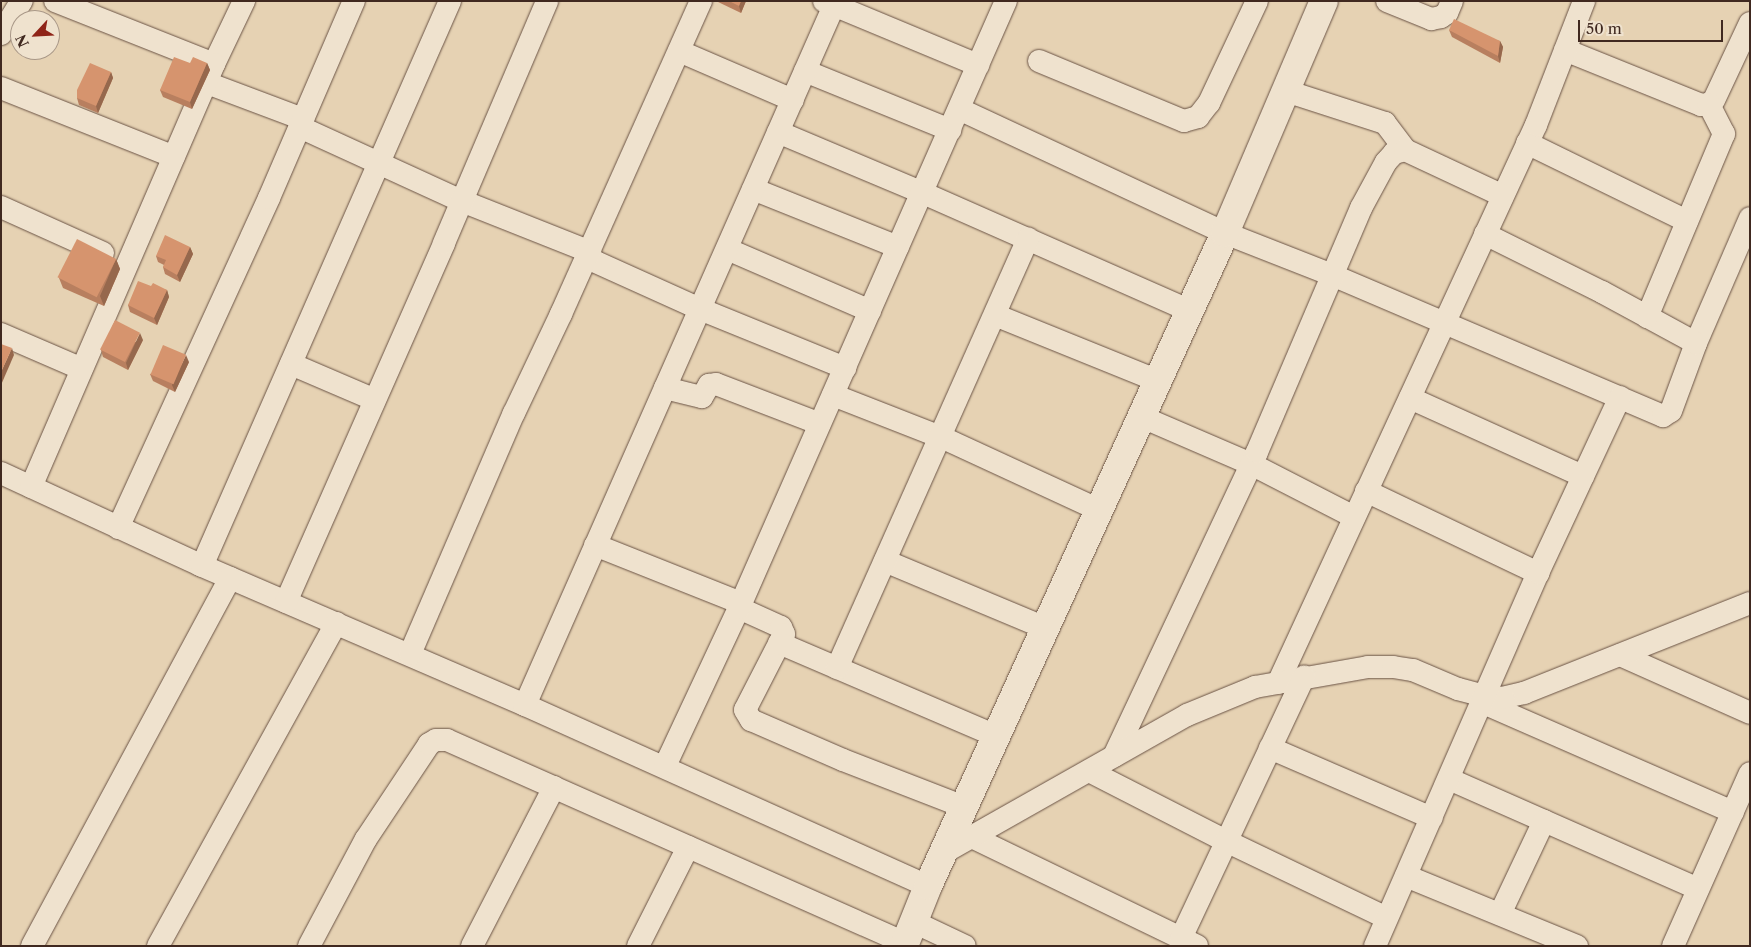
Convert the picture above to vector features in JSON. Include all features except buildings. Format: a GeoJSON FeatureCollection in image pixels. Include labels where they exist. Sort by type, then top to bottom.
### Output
{"type":"FeatureCollection","features":[{"type":"Feature","properties":{"kind":"street"},"geometry":{"type":"LineString","coordinates":[[1,34],[22,1]]}},
{"type":"Feature","properties":{"kind":"street"},"geometry":{"type":"LineString","coordinates":[[55,1],[210,74],[379,162],[462,201],[588,255],[700,309],[845,368]]}},
{"type":"Feature","properties":{"kind":"street"},"geometry":{"type":"LineString","coordinates":[[31,487],[210,74],[244,1]]}},
{"type":"Feature","properties":{"kind":"street"},"geometry":{"type":"LineString","coordinates":[[118,528],[302,123],[354,1]]}},
{"type":"Feature","properties":{"kind":"street"},"geometry":{"type":"LineString","coordinates":[[202,566],[450,1]]}},
{"type":"Feature","properties":{"kind":"street"},"geometry":{"type":"LineString","coordinates":[[286,602],[462,201],[547,1]]}},
{"type":"Feature","properties":{"kind":"street"},"geometry":{"type":"LineString","coordinates":[[410,654],[514,413],[588,255],[701,1]]}},
{"type":"Feature","properties":{"kind":"street"},"geometry":{"type":"LineString","coordinates":[[664,766],[740,605],[1006,1]]}},
{"type":"Feature","properties":{"kind":"street"},"geometry":{"type":"LineString","coordinates":[[1039,61],[1184,121],[1198,117],[1209,103],[1257,1]]}},
{"type":"Feature","properties":{"kind":"street"},"geometry":{"type":"LineString","coordinates":[[908,937],[928,886],[1225,233],[1324,1]]}},
{"type":"Feature","properties":{"kind":"street"},"geometry":{"type":"LineString","coordinates":[[1387,1],[1431,19],[1441,18],[1447,13],[1452,1]]}},
{"type":"Feature","properties":{"kind":"street"},"geometry":{"type":"LineString","coordinates":[[1278,683],[1528,143],[1584,1]]}},
{"type":"Feature","properties":{"kind":"street"},"geometry":{"type":"LineString","coordinates":[[525,705],[793,100],[831,3],[978,65]]}},
{"type":"Feature","properties":{"kind":"street"},"geometry":{"type":"LineString","coordinates":[[1709,104],[1732,64],[1750,23]]}},
{"type":"Feature","properties":{"kind":"street"},"geometry":{"type":"LineString","coordinates":[[1565,50],[1677,97],[1701,105],[1709,104]]}},
{"type":"Feature","properties":{"kind":"street"},"geometry":{"type":"LineString","coordinates":[[679,51],[793,100]]}},
{"type":"Feature","properties":{"kind":"street"},"geometry":{"type":"LineString","coordinates":[[805,70],[950,130]]}},
{"type":"Feature","properties":{"kind":"street"},"geometry":{"type":"LineString","coordinates":[[1,88],[174,157]]}},
{"type":"Feature","properties":{"kind":"street"},"geometry":{"type":"LineString","coordinates":[[1286,91],[1385,123],[1405,150],[1503,196]]}},
{"type":"Feature","properties":{"kind":"street"},"geometry":{"type":"LineString","coordinates":[[1647,317],[1724,134],[1709,104]]}},
{"type":"Feature","properties":{"kind":"street"},"geometry":{"type":"LineString","coordinates":[[959,109],[1225,233],[1332,275],[1663,416],[1668,415],[1696,343],[1750,218]]}},
{"type":"Feature","properties":{"kind":"street"},"geometry":{"type":"LineString","coordinates":[[778,132],[923,192],[1190,311]]}},
{"type":"Feature","properties":{"kind":"street"},"geometry":{"type":"LineString","coordinates":[[1528,143],[1687,222]]}},
{"type":"Feature","properties":{"kind":"street"},"geometry":{"type":"LineString","coordinates":[[1114,756],[1251,464],[1361,208],[1386,162],[1394,153],[1405,150]]}},
{"type":"Feature","properties":{"kind":"street"},"geometry":{"type":"LineString","coordinates":[[753,189],[898,247]]}},
{"type":"Feature","properties":{"kind":"street"},"geometry":{"type":"LineString","coordinates":[[1,207],[127,264]]}},
{"type":"Feature","properties":{"kind":"street"},"geometry":{"type":"LineString","coordinates":[[1485,234],[1696,343]]}},
{"type":"Feature","properties":{"kind":"street"},"geometry":{"type":"LineString","coordinates":[[837,668],[942,437],[1028,239]]}},
{"type":"Feature","properties":{"kind":"street"},"geometry":{"type":"LineString","coordinates":[[727,248],[870,311]]}},
{"type":"Feature","properties":{"kind":"street"},"geometry":{"type":"LineString","coordinates":[[995,315],[1158,381]]}},
{"type":"Feature","properties":{"kind":"street"},"geometry":{"type":"LineString","coordinates":[[1,334],[82,369]]}},
{"type":"Feature","properties":{"kind":"street"},"geometry":{"type":"LineString","coordinates":[[291,364],[375,400]]}},
{"type":"Feature","properties":{"kind":"street"},"geometry":{"type":"LineString","coordinates":[[665,388],[702,397],[709,385],[716,384],[820,424]]}},
{"type":"Feature","properties":{"kind":"street"},"geometry":{"type":"LineString","coordinates":[[833,396],[942,437],[1099,510]]}},
{"type":"Feature","properties":{"kind":"street"},"geometry":{"type":"LineString","coordinates":[[1375,946],[1538,573],[1620,397]]}},
{"type":"Feature","properties":{"kind":"street"},"geometry":{"type":"LineString","coordinates":[[1410,398],[1583,476]]}},
{"type":"Feature","properties":{"kind":"street"},"geometry":{"type":"LineString","coordinates":[[1142,417],[1251,464],[1354,517]]}},
{"type":"Feature","properties":{"kind":"street"},"geometry":{"type":"LineString","coordinates":[[1,474],[202,566],[410,654],[664,766],[928,886]]}},
{"type":"Feature","properties":{"kind":"street"},"geometry":{"type":"LineString","coordinates":[[1366,491],[1538,573]]}},
{"type":"Feature","properties":{"kind":"street"},"geometry":{"type":"LineString","coordinates":[[595,545],[740,605],[781,626],[784,634],[745,710],[751,720],[843,760],[964,807]]}},
{"type":"Feature","properties":{"kind":"street"},"geometry":{"type":"LineString","coordinates":[[885,561],[1046,628]]}},
{"type":"Feature","properties":{"kind":"street"},"geometry":{"type":"LineString","coordinates":[[32,946],[230,578]]}},
{"type":"Feature","properties":{"kind":"street"},"geometry":{"type":"LineString","coordinates":[[1482,699],[1502,698],[1524,693],[1750,603]]}},
{"type":"Feature","properties":{"kind":"street"},"geometry":{"type":"LineString","coordinates":[[158,946],[336,623]]}},
{"type":"Feature","properties":{"kind":"street"},"geometry":{"type":"LineString","coordinates":[[778,644],[996,736]]}},
{"type":"Feature","properties":{"kind":"street"},"geometry":{"type":"LineString","coordinates":[[1620,655],[1750,713]]}},
{"type":"Feature","properties":{"kind":"street"},"geometry":{"type":"LineString","coordinates":[[944,853],[1114,756],[1210,705],[1255,687],[1368,667],[1393,667],[1413,670],[1733,812]]}},
{"type":"Feature","properties":{"kind":"street"},"geometry":{"type":"LineString","coordinates":[[972,837],[1189,942],[1226,841],[1304,677]]}},
{"type":"Feature","properties":{"kind":"street"},"geometry":{"type":"LineString","coordinates":[[309,946],[366,840],[429,744],[436,740],[447,740],[688,847],[908,937],[964,946]]}},
{"type":"Feature","properties":{"kind":"street"},"geometry":{"type":"LineString","coordinates":[[1270,748],[1432,818]]}},
{"type":"Feature","properties":{"kind":"street"},"geometry":{"type":"LineString","coordinates":[[1089,771],[1226,841],[1387,918]]}},
{"type":"Feature","properties":{"kind":"street"},"geometry":{"type":"LineString","coordinates":[[1673,946],[1750,773]]}},
{"type":"Feature","properties":{"kind":"street"},"geometry":{"type":"LineString","coordinates":[[1449,779],[1698,890]]}},
{"type":"Feature","properties":{"kind":"street"},"geometry":{"type":"LineString","coordinates":[[472,946],[554,788]]}},
{"type":"Feature","properties":{"kind":"street"},"geometry":{"type":"LineString","coordinates":[[1500,914],[1544,821]]}},
{"type":"Feature","properties":{"kind":"street"},"geometry":{"type":"LineString","coordinates":[[638,946],[688,847]]}},
{"type":"Feature","properties":{"kind":"street"},"geometry":{"type":"LineString","coordinates":[[1406,876],[1577,946]]}}]}
